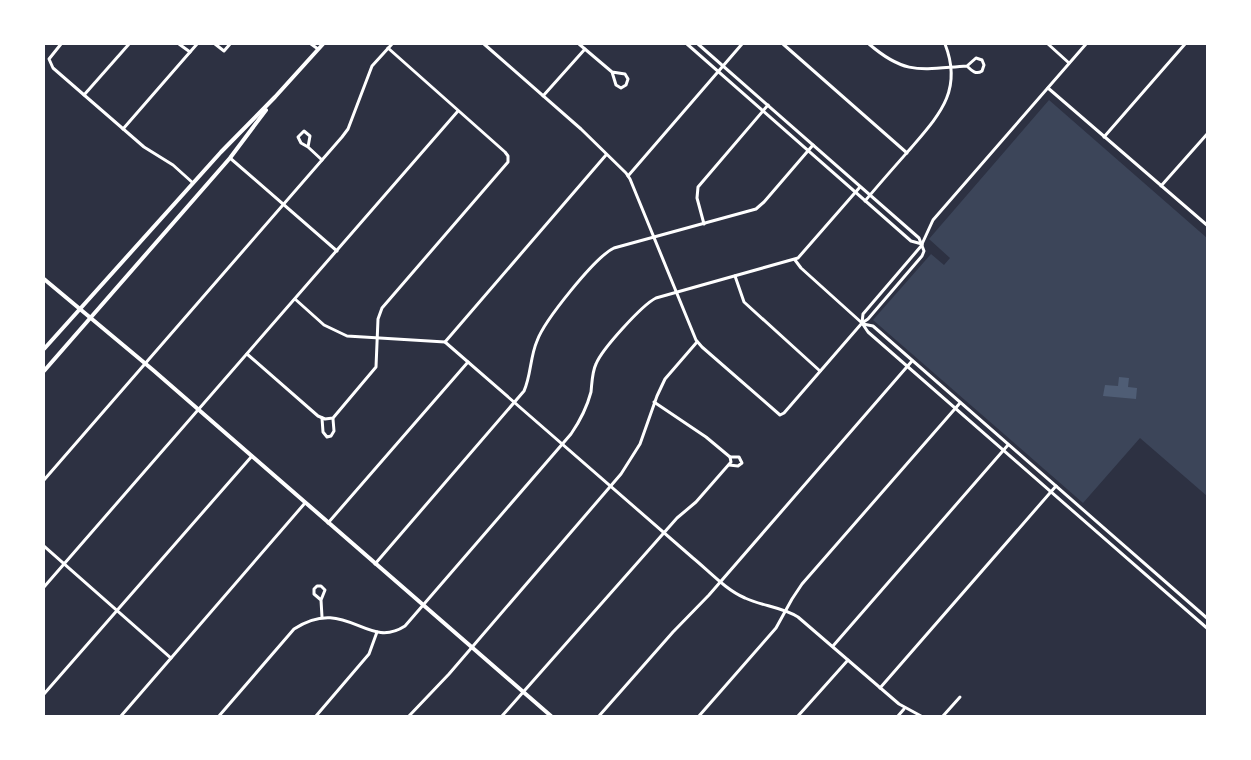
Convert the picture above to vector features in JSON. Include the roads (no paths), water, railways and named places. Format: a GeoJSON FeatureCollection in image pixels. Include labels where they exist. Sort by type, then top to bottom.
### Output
{"type":"FeatureCollection","features":[{"type":"Feature","properties":{"kind":"main road"},"geometry":{"type":"LineString","coordinates":[[44,349],[164,214],[275,98],[323,44]]}},
{"type":"Feature","properties":{"kind":"main road"},"geometry":{"type":"LineString","coordinates":[[44,371],[230,158],[275,98]]}},
{"type":"Feature","properties":{"kind":"main road"},"geometry":{"type":"LineString","coordinates":[[164,214],[166,221],[172,225]]}},
{"type":"Feature","properties":{"kind":"main road"},"geometry":{"type":"LineString","coordinates":[[140,242],[148,246],[148,252]]}},
{"type":"Feature","properties":{"kind":"main road"},"geometry":{"type":"LineString","coordinates":[[44,279],[145,363],[551,717]]}},
{"type":"Feature","properties":{"kind":"street"},"geometry":{"type":"LineString","coordinates":[[61,44],[51,56],[49,62],[53,68],[149,151],[173,165],[193,184]]}},
{"type":"Feature","properties":{"kind":"street"},"geometry":{"type":"LineString","coordinates":[[84,95],[128,44]]}},
{"type":"Feature","properties":{"kind":"street"},"geometry":{"type":"LineString","coordinates":[[179,44],[190,52]]}},
{"type":"Feature","properties":{"kind":"street"},"geometry":{"type":"LineString","coordinates":[[123,129],[197,44]]}},
{"type":"Feature","properties":{"kind":"street"},"geometry":{"type":"LineString","coordinates":[[215,44],[224,51],[230,44]]}},
{"type":"Feature","properties":{"kind":"street"},"geometry":{"type":"LineString","coordinates":[[311,44],[318,49]]}},
{"type":"Feature","properties":{"kind":"street"},"geometry":{"type":"LineString","coordinates":[[44,480],[348,129],[372,66],[392,44]]}},
{"type":"Feature","properties":{"kind":"street"},"geometry":{"type":"LineString","coordinates":[[484,44],[580,129],[628,176],[698,342],[775,413],[780,415],[861,323],[868,319],[924,251],[916,236],[768,105],[687,44]]}},
{"type":"Feature","properties":{"kind":"street"},"geometry":{"type":"LineString","coordinates":[[579,44],[612,72],[616,85],[621,88],[626,85],[628,79],[626,76],[612,72]]}},
{"type":"Feature","properties":{"kind":"street"},"geometry":{"type":"LineString","coordinates":[[698,44],[764,111],[911,242],[922,244]]}},
{"type":"Feature","properties":{"kind":"street"},"geometry":{"type":"LineString","coordinates":[[628,176],[742,44]]}},
{"type":"Feature","properties":{"kind":"street"},"geometry":{"type":"LineString","coordinates":[[783,44],[907,153]]}},
{"type":"Feature","properties":{"kind":"street"},"geometry":{"type":"LineString","coordinates":[[869,44],[889,60],[904,67],[921,70],[967,66],[976,58],[982,60],[984,65],[978,73],[967,66]]}},
{"type":"Feature","properties":{"kind":"street"},"geometry":{"type":"LineString","coordinates":[[865,201],[931,125],[945,105],[950,89],[952,67],[945,44]]}},
{"type":"Feature","properties":{"kind":"street"},"geometry":{"type":"LineString","coordinates":[[1048,44],[1070,63]]}},
{"type":"Feature","properties":{"kind":"street"},"geometry":{"type":"LineString","coordinates":[[861,323],[863,314],[922,244],[933,220],[1086,44]]}},
{"type":"Feature","properties":{"kind":"street"},"geometry":{"type":"LineString","coordinates":[[1104,137],[1185,44]]}},
{"type":"Feature","properties":{"kind":"street"},"geometry":{"type":"LineString","coordinates":[[322,418],[323,434],[330,437],[334,431],[333,418],[375,369],[379,314],[384,304],[506,165],[509,158],[388,48]]}},
{"type":"Feature","properties":{"kind":"street"},"geometry":{"type":"LineString","coordinates":[[543,96],[585,49]]}},
{"type":"Feature","properties":{"kind":"street"},"geometry":{"type":"LineString","coordinates":[[1048,87],[1208,226]]}},
{"type":"Feature","properties":{"kind":"street"},"geometry":{"type":"LineString","coordinates":[[704,224],[697,198],[698,188],[768,105]]}},
{"type":"Feature","properties":{"kind":"street"},"geometry":{"type":"LineString","coordinates":[[44,587],[459,111]]}},
{"type":"Feature","properties":{"kind":"street"},"geometry":{"type":"LineString","coordinates":[[308,147],[310,136],[304,131],[298,137],[301,142],[322,160]]}},
{"type":"Feature","properties":{"kind":"street"},"geometry":{"type":"LineString","coordinates":[[1161,186],[1208,133]]}},
{"type":"Feature","properties":{"kind":"street"},"geometry":{"type":"LineString","coordinates":[[375,564],[514,402],[527,384],[537,339],[546,323],[607,251],[759,207],[813,146]]}},
{"type":"Feature","properties":{"kind":"street"},"geometry":{"type":"LineString","coordinates":[[445,342],[606,155]]}},
{"type":"Feature","properties":{"kind":"street"},"geometry":{"type":"LineString","coordinates":[[230,158],[337,251]]}},
{"type":"Feature","properties":{"kind":"street"},"geometry":{"type":"LineString","coordinates":[[219,717],[294,629],[309,620],[322,617],[345,619],[377,632],[399,630],[423,606],[562,444],[583,415],[599,359],[647,303],[676,292],[795,260],[802,256],[860,187]]}},
{"type":"Feature","properties":{"kind":"street"},"geometry":{"type":"LineString","coordinates":[[795,260],[868,332],[1208,629]]}},
{"type":"Feature","properties":{"kind":"street"},"geometry":{"type":"LineString","coordinates":[[899,272],[905,276]]}},
{"type":"Feature","properties":{"kind":"street"},"geometry":{"type":"LineString","coordinates":[[735,276],[744,302],[820,371]]}},
{"type":"Feature","properties":{"kind":"street"},"geometry":{"type":"LineString","coordinates":[[880,294],[886,298]]}},
{"type":"Feature","properties":{"kind":"street"},"geometry":{"type":"LineString","coordinates":[[295,299],[320,322],[336,332],[354,337],[445,342],[721,581],[747,599],[785,610],[802,619],[880,688],[905,708],[921,717]]}},
{"type":"Feature","properties":{"kind":"street"},"geometry":{"type":"LineString","coordinates":[[861,323],[873,326],[1208,619]]}},
{"type":"Feature","properties":{"kind":"street"},"geometry":{"type":"LineString","coordinates":[[409,717],[625,469],[640,444],[654,402],[665,379],[698,342]]}},
{"type":"Feature","properties":{"kind":"street"},"geometry":{"type":"LineString","coordinates":[[247,354],[322,418],[333,418]]}},
{"type":"Feature","properties":{"kind":"street"},"geometry":{"type":"LineString","coordinates":[[599,717],[673,632],[694,612],[912,361]]}},
{"type":"Feature","properties":{"kind":"street"},"geometry":{"type":"LineString","coordinates":[[328,523],[468,362]]}},
{"type":"Feature","properties":{"kind":"street"},"geometry":{"type":"LineString","coordinates":[[654,402],[706,437],[730,457],[739,458],[742,463],[738,466],[729,465]]}},
{"type":"Feature","properties":{"kind":"street"},"geometry":{"type":"LineString","coordinates":[[699,717],[772,633],[802,584],[960,403]]}},
{"type":"Feature","properties":{"kind":"street"},"geometry":{"type":"LineString","coordinates":[[833,646],[1008,445]]}},
{"type":"Feature","properties":{"kind":"street"},"geometry":{"type":"LineString","coordinates":[[44,694],[252,456]]}},
{"type":"Feature","properties":{"kind":"street"},"geometry":{"type":"LineString","coordinates":[[502,717],[682,512],[696,502],[729,465],[730,457]]}},
{"type":"Feature","properties":{"kind":"street"},"geometry":{"type":"LineString","coordinates":[[1032,475],[1037,469]]}},
{"type":"Feature","properties":{"kind":"street"},"geometry":{"type":"LineString","coordinates":[[880,688],[1056,486]]}},
{"type":"Feature","properties":{"kind":"street"},"geometry":{"type":"LineString","coordinates":[[121,717],[305,503]]}},
{"type":"Feature","properties":{"kind":"street"},"geometry":{"type":"LineString","coordinates":[[44,546],[171,658]]}},
{"type":"Feature","properties":{"kind":"street"},"geometry":{"type":"LineString","coordinates":[[321,600],[315,596],[313,591],[319,585],[325,590],[321,600],[322,617]]}},
{"type":"Feature","properties":{"kind":"street"},"geometry":{"type":"LineString","coordinates":[[316,717],[369,654],[377,632]]}},
{"type":"Feature","properties":{"kind":"street"},"geometry":{"type":"LineString","coordinates":[[798,717],[848,660]]}},
{"type":"Feature","properties":{"kind":"street"},"geometry":{"type":"LineString","coordinates":[[943,717],[960,697]]}},
{"type":"Feature","properties":{"kind":"street"},"geometry":{"type":"LineString","coordinates":[[898,717],[905,708]]}}]}
